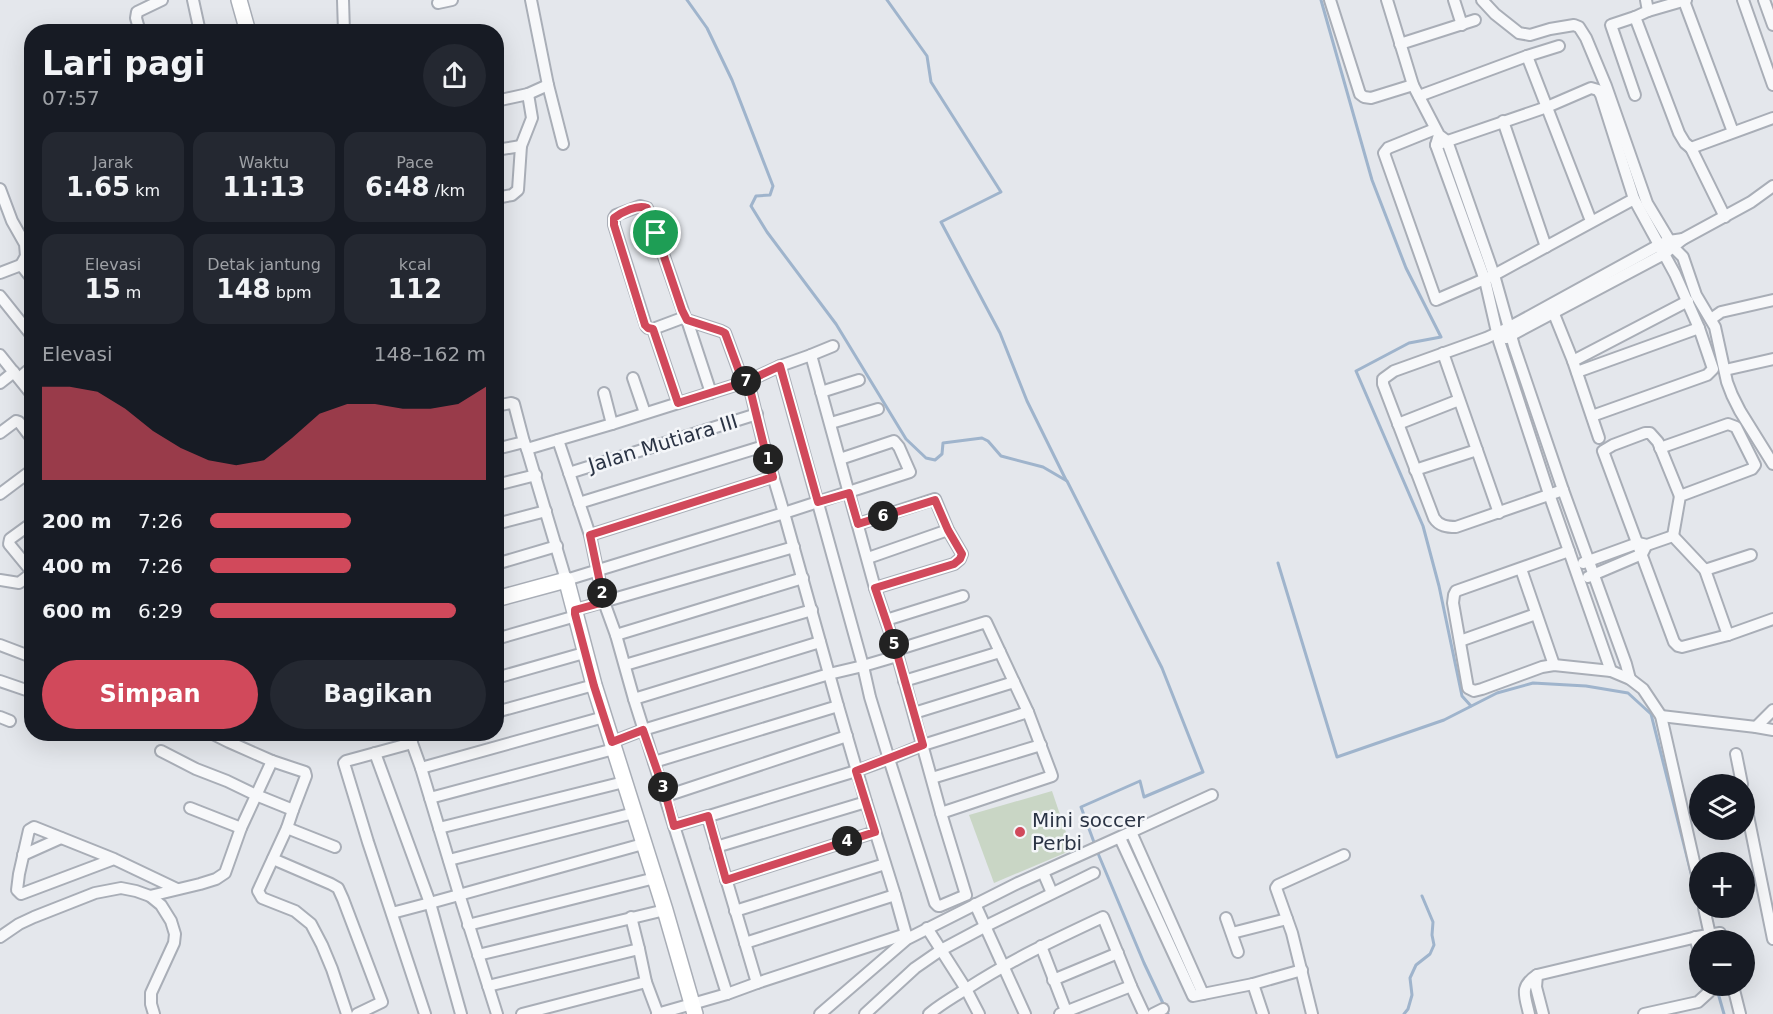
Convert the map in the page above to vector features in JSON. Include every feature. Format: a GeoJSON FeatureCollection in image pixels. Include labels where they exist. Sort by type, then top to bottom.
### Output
{"type":"FeatureCollection","features":[{"type":"Feature","properties":{"kind":"street"},"geometry":{"type":"LineString","coordinates":[[138,24],[137,12],[162,0]]}},
{"type":"Feature","properties":{"kind":"street"},"geometry":{"type":"LineString","coordinates":[[193,0],[198,24]]}},
{"type":"Feature","properties":{"kind":"street"},"geometry":{"type":"LineString","coordinates":[[239,0],[246,24]]}},
{"type":"Feature","properties":{"kind":"street"},"geometry":{"type":"LineString","coordinates":[[343,0],[344,24]]}},
{"type":"Feature","properties":{"kind":"street"},"geometry":{"type":"LineString","coordinates":[[438,3],[452,0]]}},
{"type":"Feature","properties":{"kind":"street"},"geometry":{"type":"LineString","coordinates":[[531,0],[548,85],[563,144]]}},
{"type":"Feature","properties":{"kind":"street"},"geometry":{"type":"LineString","coordinates":[[1330,0],[1360,94],[1371,98],[1413,85]]}},
{"type":"Feature","properties":{"kind":"street"},"geometry":{"type":"LineString","coordinates":[[1387,0],[1413,85],[1439,138],[1510,332],[1630,679]]}},
{"type":"Feature","properties":{"kind":"street"},"geometry":{"type":"LineString","coordinates":[[1454,0],[1462,25]]}},
{"type":"Feature","properties":{"kind":"street"},"geometry":{"type":"LineString","coordinates":[[1482,0],[1495,14],[1519,33],[1525,35],[1572,25],[1579,27],[1592,49],[1647,203],[1699,327],[1712,365],[1711,372],[1707,375],[1592,416]]}},
{"type":"Feature","properties":{"kind":"street"},"geometry":{"type":"LineString","coordinates":[[1743,0],[1773,86]]}},
{"type":"Feature","properties":{"kind":"street"},"geometry":{"type":"LineString","coordinates":[[1764,0],[1773,25]]}},
{"type":"Feature","properties":{"kind":"street"},"geometry":{"type":"LineString","coordinates":[[1635,96],[1609,21],[1635,17],[1647,5],[1685,1],[1733,132]]}},
{"type":"Feature","properties":{"kind":"street"},"geometry":{"type":"LineString","coordinates":[[1635,17],[1679,133],[1691,148],[1725,217]]}},
{"type":"Feature","properties":{"kind":"street"},"geometry":{"type":"LineString","coordinates":[[1400,44],[1475,20]]}},
{"type":"Feature","properties":{"kind":"street"},"geometry":{"type":"LineString","coordinates":[[1419,96],[1559,46]]}},
{"type":"Feature","properties":{"kind":"street"},"geometry":{"type":"LineString","coordinates":[[1527,56],[1591,221]]}},
{"type":"Feature","properties":{"kind":"street"},"geometry":{"type":"LineString","coordinates":[[504,98],[528,94],[548,85]]}},
{"type":"Feature","properties":{"kind":"street"},"geometry":{"type":"LineString","coordinates":[[1634,199],[1489,278],[1436,300],[1383,153],[1388,148],[1439,138],[1503,121],[1547,107],[1591,88],[1598,90],[1634,199],[1666,247],[1683,257],[1696,295],[1715,327],[1727,382],[1740,411],[1773,464]]}},
{"type":"Feature","properties":{"kind":"street"},"geometry":{"type":"LineString","coordinates":[[504,196],[512,195],[518,190],[521,146],[532,118],[528,94]]}},
{"type":"Feature","properties":{"kind":"street"},"geometry":{"type":"LineString","coordinates":[[1691,148],[1773,118]]}},
{"type":"Feature","properties":{"kind":"street"},"geometry":{"type":"LineString","coordinates":[[1503,121],[1546,247]]}},
{"type":"Feature","properties":{"kind":"street"},"geometry":{"type":"LineString","coordinates":[[504,149],[521,146]]}},
{"type":"Feature","properties":{"kind":"street"},"geometry":{"type":"LineString","coordinates":[[1563,490],[1456,527],[1437,523],[1415,470],[1383,379],[1394,370],[1510,332],[1725,217],[1773,186]]}},
{"type":"Feature","properties":{"kind":"street"},"geometry":{"type":"LineString","coordinates":[[0,189],[12,220],[24,242]]}},
{"type":"Feature","properties":{"kind":"street"},"geometry":{"type":"LineString","coordinates":[[711,393],[686,319],[647,208],[640,206],[616,216],[613,221],[645,325],[653,329],[686,319],[725,333],[746,381],[856,771],[906,936]]}},
{"type":"Feature","properties":{"kind":"street"},"geometry":{"type":"LineString","coordinates":[[0,225],[12,220]]}},
{"type":"Feature","properties":{"kind":"street"},"geometry":{"type":"LineString","coordinates":[[0,273],[21,265],[24,260]]}},
{"type":"Feature","properties":{"kind":"street"},"geometry":{"type":"LineString","coordinates":[[21,265],[24,269]]}},
{"type":"Feature","properties":{"kind":"street"},"geometry":{"type":"LineString","coordinates":[[1489,278],[1497,336],[1611,671]]}},
{"type":"Feature","properties":{"kind":"street"},"geometry":{"type":"LineString","coordinates":[[0,296],[24,326]]}},
{"type":"Feature","properties":{"kind":"street"},"geometry":{"type":"LineString","coordinates":[[1711,319],[1721,312],[1773,300]]}},
{"type":"Feature","properties":{"kind":"street"},"geometry":{"type":"LineString","coordinates":[[1575,367],[1688,301]]}},
{"type":"Feature","properties":{"kind":"street"},"geometry":{"type":"LineString","coordinates":[[1552,310],[1575,367],[1599,438]]}},
{"type":"Feature","properties":{"kind":"street"},"geometry":{"type":"LineString","coordinates":[[1575,367],[1699,327]]}},
{"type":"Feature","properties":{"kind":"street"},"geometry":{"type":"LineString","coordinates":[[653,329],[678,403]]}},
{"type":"Feature","properties":{"kind":"street"},"geometry":{"type":"LineString","coordinates":[[504,448],[558,440],[612,424],[746,381],[833,346]]}},
{"type":"Feature","properties":{"kind":"street"},"geometry":{"type":"LineString","coordinates":[[1443,353],[1499,513]]}},
{"type":"Feature","properties":{"kind":"street"},"geometry":{"type":"LineString","coordinates":[[0,355],[24,385]]}},
{"type":"Feature","properties":{"kind":"street"},"geometry":{"type":"LineString","coordinates":[[780,366],[870,697],[934,903],[938,906],[966,895],[897,653],[875,588],[831,423],[810,355]]}},
{"type":"Feature","properties":{"kind":"street"},"geometry":{"type":"LineString","coordinates":[[1725,370],[1773,359]]}},
{"type":"Feature","properties":{"kind":"street"},"geometry":{"type":"LineString","coordinates":[[0,382],[24,371]]}},
{"type":"Feature","properties":{"kind":"street"},"geometry":{"type":"LineString","coordinates":[[633,378],[645,413]]}},
{"type":"Feature","properties":{"kind":"street"},"geometry":{"type":"LineString","coordinates":[[821,392],[859,380]]}},
{"type":"Feature","properties":{"kind":"street"},"geometry":{"type":"LineString","coordinates":[[604,393],[612,424]]}},
{"type":"Feature","properties":{"kind":"street"},"geometry":{"type":"LineString","coordinates":[[1398,424],[1459,400]]}},
{"type":"Feature","properties":{"kind":"street"},"geometry":{"type":"LineString","coordinates":[[504,404],[514,404],[557,546],[584,653],[665,910],[693,1009]]}},
{"type":"Feature","properties":{"kind":"street"},"geometry":{"type":"LineString","coordinates":[[831,423],[878,408]]}},
{"type":"Feature","properties":{"kind":"street","name":"Jalan Mutiara III"},"geometry":{"type":"LineString","coordinates":[[569,472],[757,414]]}},
{"type":"Feature","properties":{"kind":"street"},"geometry":{"type":"LineString","coordinates":[[0,433],[16,421],[24,429]]}},
{"type":"Feature","properties":{"kind":"street"},"geometry":{"type":"LineString","coordinates":[[1660,448],[1732,424],[1736,427],[1755,462],[1752,469],[1680,496]]}},
{"type":"Feature","properties":{"kind":"street"},"geometry":{"type":"LineString","coordinates":[[1673,536],[1680,496],[1654,436],[1646,433],[1603,451],[1642,547],[1676,644],[1682,647],[1728,635],[1773,619]]}},
{"type":"Feature","properties":{"kind":"street"},"geometry":{"type":"LineString","coordinates":[[558,440],[590,535],[604,602],[616,635],[643,730],[666,796],[727,994]]}},
{"type":"Feature","properties":{"kind":"street"},"geometry":{"type":"LineString","coordinates":[[504,597],[784,513],[910,472],[894,441],[840,459]]}},
{"type":"Feature","properties":{"kind":"street"},"geometry":{"type":"LineString","coordinates":[[579,502],[764,446]]}},
{"type":"Feature","properties":{"kind":"street"},"geometry":{"type":"LineString","coordinates":[[1415,470],[1476,450]]}},
{"type":"Feature","properties":{"kind":"street"},"geometry":{"type":"LineString","coordinates":[[504,483],[536,475]]}},
{"type":"Feature","properties":{"kind":"street"},"geometry":{"type":"LineString","coordinates":[[0,494],[24,476]]}},
{"type":"Feature","properties":{"kind":"street"},"geometry":{"type":"LineString","coordinates":[[590,535],[773,477]]}},
{"type":"Feature","properties":{"kind":"street"},"geometry":{"type":"LineString","coordinates":[[858,524],[935,500],[962,554],[957,562],[875,588]]}},
{"type":"Feature","properties":{"kind":"street"},"geometry":{"type":"LineString","coordinates":[[504,522],[546,511]]}},
{"type":"Feature","properties":{"kind":"street"},"geometry":{"type":"LineString","coordinates":[[24,529],[10,539],[9,544],[24,563]]}},
{"type":"Feature","properties":{"kind":"street"},"geometry":{"type":"LineString","coordinates":[[868,558],[948,530]]}},
{"type":"Feature","properties":{"kind":"street"},"geometry":{"type":"LineString","coordinates":[[1575,566],[1673,536]]}},
{"type":"Feature","properties":{"kind":"street"},"geometry":{"type":"LineString","coordinates":[[1673,536],[1705,570],[1728,635]]}},
{"type":"Feature","properties":{"kind":"street"},"geometry":{"type":"LineString","coordinates":[[504,562],[557,546]]}},
{"type":"Feature","properties":{"kind":"street"},"geometry":{"type":"LineString","coordinates":[[504,636],[604,602],[794,547]]}},
{"type":"Feature","properties":{"kind":"street"},"geometry":{"type":"LineString","coordinates":[[1580,580],[1594,575],[1642,547]]}},
{"type":"Feature","properties":{"kind":"street"},"geometry":{"type":"LineString","coordinates":[[1569,551],[1456,591],[1453,603],[1468,688],[1470,690],[1482,689],[1542,667],[1554,665],[1611,671],[1630,679],[1643,689],[1661,716],[1692,852]]}},
{"type":"Feature","properties":{"kind":"street"},"geometry":{"type":"LineString","coordinates":[[1705,570],[1751,555]]}},
{"type":"Feature","properties":{"kind":"street"},"geometry":{"type":"LineString","coordinates":[[1521,569],[1554,665]]}},
{"type":"Feature","properties":{"kind":"street"},"geometry":{"type":"LineString","coordinates":[[616,635],[803,578]]}},
{"type":"Feature","properties":{"kind":"street"},"geometry":{"type":"LineString","coordinates":[[0,580],[19,583],[24,579]]}},
{"type":"Feature","properties":{"kind":"street"},"geometry":{"type":"LineString","coordinates":[[886,620],[963,596]]}},
{"type":"Feature","properties":{"kind":"street"},"geometry":{"type":"LineString","coordinates":[[625,665],[812,610]]}},
{"type":"Feature","properties":{"kind":"street"},"geometry":{"type":"LineString","coordinates":[[1460,641],[1536,614]]}},
{"type":"Feature","properties":{"kind":"street"},"geometry":{"type":"LineString","coordinates":[[430,798],[613,746],[643,730],[829,674],[863,666],[986,622],[1028,712],[1052,776],[941,813]]}},
{"type":"Feature","properties":{"kind":"street"},"geometry":{"type":"LineString","coordinates":[[634,699],[820,642]]}},
{"type":"Feature","properties":{"kind":"street"},"geometry":{"type":"LineString","coordinates":[[0,645],[24,654]]}},
{"type":"Feature","properties":{"kind":"street"},"geometry":{"type":"LineString","coordinates":[[904,681],[1000,652]]}},
{"type":"Feature","properties":{"kind":"street"},"geometry":{"type":"LineString","coordinates":[[504,676],[584,653]]}},
{"type":"Feature","properties":{"kind":"street"},"geometry":{"type":"LineString","coordinates":[[0,681],[24,689]]}},
{"type":"Feature","properties":{"kind":"street"},"geometry":{"type":"LineString","coordinates":[[914,713],[1014,682]]}},
{"type":"Feature","properties":{"kind":"street"},"geometry":{"type":"LineString","coordinates":[[504,710],[594,686]]}},
{"type":"Feature","properties":{"kind":"street"},"geometry":{"type":"LineString","coordinates":[[654,762],[838,706]]}},
{"type":"Feature","properties":{"kind":"street"},"geometry":{"type":"LineString","coordinates":[[1756,727],[1773,710]]}},
{"type":"Feature","properties":{"kind":"street"},"geometry":{"type":"LineString","coordinates":[[674,826],[856,771],[923,745],[1028,712]]}},
{"type":"Feature","properties":{"kind":"street"},"geometry":{"type":"LineString","coordinates":[[1661,716],[1773,730]]}},
{"type":"Feature","properties":{"kind":"street"},"geometry":{"type":"LineString","coordinates":[[421,768],[604,717]]}},
{"type":"Feature","properties":{"kind":"street"},"geometry":{"type":"LineString","coordinates":[[666,796],[847,736]]}},
{"type":"Feature","properties":{"kind":"street"},"geometry":{"type":"LineString","coordinates":[[227,741],[272,761],[305,772],[306,776],[287,828],[258,891],[262,898],[296,911],[311,924],[325,953],[347,1014]]}},
{"type":"Feature","properties":{"kind":"street"},"geometry":{"type":"LineString","coordinates":[[400,741],[375,753],[346,761],[345,765],[425,1014]]}},
{"type":"Feature","properties":{"kind":"street"},"geometry":{"type":"LineString","coordinates":[[411,741],[421,768],[497,1014]]}},
{"type":"Feature","properties":{"kind":"street"},"geometry":{"type":"LineString","coordinates":[[932,778],[1041,745]]}},
{"type":"Feature","properties":{"kind":"street"},"geometry":{"type":"LineString","coordinates":[[160,751],[196,769],[293,810]]}},
{"type":"Feature","properties":{"kind":"street"},"geometry":{"type":"LineString","coordinates":[[375,753],[430,903],[461,1014]]}},
{"type":"Feature","properties":{"kind":"street"},"geometry":{"type":"LineString","coordinates":[[1736,754],[1740,774]]}},
{"type":"Feature","properties":{"kind":"street"},"geometry":{"type":"LineString","coordinates":[[150,896],[216,879],[225,873],[241,828],[272,761]]}},
{"type":"Feature","properties":{"kind":"street"},"geometry":{"type":"LineString","coordinates":[[439,828],[624,782]]}},
{"type":"Feature","properties":{"kind":"street"},"geometry":{"type":"LineString","coordinates":[[631,917],[646,982],[657,1014],[693,1009],[757,983],[927,928],[1212,795]]}},
{"type":"Feature","properties":{"kind":"street"},"geometry":{"type":"LineString","coordinates":[[716,847],[866,802]]}},
{"type":"Feature","properties":{"kind":"street"},"geometry":{"type":"LineString","coordinates":[[190,808],[241,828]]}},
{"type":"Feature","properties":{"kind":"street"},"geometry":{"type":"LineString","coordinates":[[449,860],[634,813]]}},
{"type":"Feature","properties":{"kind":"street"},"geometry":{"type":"LineString","coordinates":[[708,816],[757,983]]}},
{"type":"Feature","properties":{"kind":"street"},"geometry":{"type":"LineString","coordinates":[[114,859],[21,894],[17,890],[29,830],[34,827],[114,859],[177,889]]}},
{"type":"Feature","properties":{"kind":"street"},"geometry":{"type":"LineString","coordinates":[[287,828],[335,847]]}},
{"type":"Feature","properties":{"kind":"street"},"geometry":{"type":"LineString","coordinates":[[726,880],[875,832]]}},
{"type":"Feature","properties":{"kind":"street"},"geometry":{"type":"LineString","coordinates":[[1131,832],[1203,994]]}},
{"type":"Feature","properties":{"kind":"street"},"geometry":{"type":"LineString","coordinates":[[23,855],[61,838]]}},
{"type":"Feature","properties":{"kind":"street"},"geometry":{"type":"LineString","coordinates":[[1120,838],[1193,995],[1253,984],[1302,970]]}},
{"type":"Feature","properties":{"kind":"street"},"geometry":{"type":"LineString","coordinates":[[1754,840],[1771,912],[1773,939]]}},
{"type":"Feature","properties":{"kind":"street"},"geometry":{"type":"LineString","coordinates":[[392,914],[643,844]]}},
{"type":"Feature","properties":{"kind":"street"},"geometry":{"type":"LineString","coordinates":[[1312,1014],[1302,970],[1276,890],[1278,885],[1344,855]]}},
{"type":"Feature","properties":{"kind":"street"},"geometry":{"type":"LineString","coordinates":[[273,860],[338,888],[382,1002],[357,1014]]}},
{"type":"Feature","properties":{"kind":"street"},"geometry":{"type":"LineString","coordinates":[[735,911],[885,864]]}},
{"type":"Feature","properties":{"kind":"street"},"geometry":{"type":"LineString","coordinates":[[1043,872],[1052,893]]}},
{"type":"Feature","properties":{"kind":"street"},"geometry":{"type":"LineString","coordinates":[[865,1014],[915,968],[941,950],[1094,873]]}},
{"type":"Feature","properties":{"kind":"street"},"geometry":{"type":"LineString","coordinates":[[468,925],[655,878]]}},
{"type":"Feature","properties":{"kind":"street"},"geometry":{"type":"LineString","coordinates":[[0,938],[19,924],[95,893],[121,888],[150,896],[161,905],[171,921],[175,934],[174,943],[151,993],[150,1004],[154,1014]]}},
{"type":"Feature","properties":{"kind":"street"},"geometry":{"type":"LineString","coordinates":[[745,943],[895,895]]}},
{"type":"Feature","properties":{"kind":"street"},"geometry":{"type":"LineString","coordinates":[[975,904],[1025,1014]]}},
{"type":"Feature","properties":{"kind":"street"},"geometry":{"type":"LineString","coordinates":[[478,955],[665,910]]}},
{"type":"Feature","properties":{"kind":"street"},"geometry":{"type":"LineString","coordinates":[[931,1013],[1004,966],[1041,946],[1107,916],[1118,953],[1144,1014]]}},
{"type":"Feature","properties":{"kind":"street"},"geometry":{"type":"LineString","coordinates":[[1226,918],[1238,952]]}},
{"type":"Feature","properties":{"kind":"street"},"geometry":{"type":"LineString","coordinates":[[1232,933],[1287,919]]}},
{"type":"Feature","properties":{"kind":"street"},"geometry":{"type":"LineString","coordinates":[[927,928],[966,989],[979,1014]]}},
{"type":"Feature","properties":{"kind":"street"},"geometry":{"type":"LineString","coordinates":[[820,1014],[906,936]]}},
{"type":"Feature","properties":{"kind":"street"},"geometry":{"type":"LineString","coordinates":[[1528,1014],[1524,991],[1527,982],[1537,975],[1689,941]]}},
{"type":"Feature","properties":{"kind":"street"},"geometry":{"type":"LineString","coordinates":[[1041,946],[1063,1013],[1131,986]]}},
{"type":"Feature","properties":{"kind":"street"},"geometry":{"type":"LineString","coordinates":[[488,986],[639,949]]}},
{"type":"Feature","properties":{"kind":"street"},"geometry":{"type":"LineString","coordinates":[[1053,980],[1118,953]]}},
{"type":"Feature","properties":{"kind":"street"},"geometry":{"type":"LineString","coordinates":[[1537,975],[1536,987],[1543,1014]]}},
{"type":"Feature","properties":{"kind":"street"},"geometry":{"type":"LineString","coordinates":[[522,1014],[556,1010],[646,982]]}},
{"type":"Feature","properties":{"kind":"street"},"geometry":{"type":"LineString","coordinates":[[1253,984],[1263,1014]]}},
{"type":"Feature","properties":{"kind":"street"},"geometry":{"type":"LineString","coordinates":[[1644,1014],[1698,1002],[1705,996]]}},
{"type":"Feature","properties":{"kind":"street"},"geometry":{"type":"LineString","coordinates":[[1736,996],[1740,1014]]}},
{"type":"Feature","properties":{"kind":"street"},"geometry":{"type":"LineString","coordinates":[[1153,1014],[1163,1009]]}},
{"type":"Feature","properties":{"kind":"green space","name":"Mini soccer Perbi"},"geometry":{"type":"Polygon","coordinates":[[[1052,791],[1072,850],[994,883],[969,815],[1052,791]]]}},
{"type":"Feature","properties":{"kind":"waterway"},"geometry":{"type":"LineString","coordinates":[[687,0],[707,28],[732,80],[773,186],[770,195],[756,196],[751,206],[767,232],[836,324],[906,439],[926,458],[935,460],[942,454],[943,443],[982,438],[988,441],[1001,456],[1043,467],[1067,481],[1162,668],[1203,772],[1144,797],[1140,781],[1081,807],[1095,845]]}},
{"type":"Feature","properties":{"kind":"waterway"},"geometry":{"type":"LineString","coordinates":[[887,0],[927,56],[931,82],[1001,192],[941,222],[1000,333],[1027,401],[1066,480]]}},
{"type":"Feature","properties":{"kind":"waterway"},"geometry":{"type":"LineString","coordinates":[[1321,0],[1372,180],[1406,268],[1441,337],[1409,343],[1356,371],[1423,526],[1439,586],[1462,696],[1471,706]]}},
{"type":"Feature","properties":{"kind":"waterway"},"geometry":{"type":"LineString","coordinates":[[1278,563],[1337,757],[1444,720],[1497,693],[1533,683],[1586,686],[1628,693],[1651,714],[1689,865]]}},
{"type":"Feature","properties":{"kind":"waterway"},"geometry":{"type":"LineString","coordinates":[[1097,851],[1168,1014]]}},
{"type":"Feature","properties":{"kind":"waterway"},"geometry":{"type":"LineString","coordinates":[[1404,1014],[1412,995],[1410,978],[1416,965],[1430,954],[1434,945],[1433,922],[1422,896]]}},
{"type":"Feature","properties":{"kind":"waterway"},"geometry":{"type":"LineString","coordinates":[[1719,996],[1724,1014]]}},
{"type":"Feature","properties":{"kind":"place","name":"Mini soccer Perbi"},"geometry":{"type":"Point","coordinates":[1020,832]}},
{"type":"Feature","properties":{"kind":"route"},"geometry":{"type":"LineString","coordinates":[[656,233],[647,208],[644,206],[621,213],[613,221],[645,325],[653,329],[678,403],[748,381],[780,366],[818,502],[849,493],[858,524],[935,500],[962,554],[962,557],[954,564],[875,588],[896,650],[923,745],[856,771],[875,832],[726,880],[708,816],[674,826],[643,730],[612,742],[575,614],[575,610],[604,602],[590,535],[773,477],[748,381],[743,382],[727,337],[721,331],[687,320],[656,233]]}}]}
